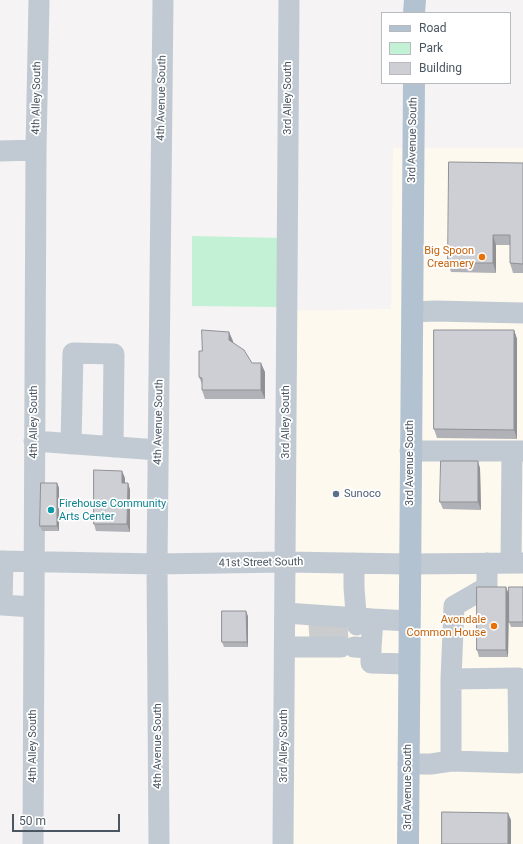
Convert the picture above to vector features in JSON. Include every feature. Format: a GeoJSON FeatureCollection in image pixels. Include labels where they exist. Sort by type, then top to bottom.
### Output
{"type":"FeatureCollection","features":[{"type":"Feature","properties":{"kind":"main road"},"geometry":{"type":"LineString","coordinates":[[414,0],[414,12]]}},
{"type":"Feature","properties":{"kind":"main road","name":"3rd Avenue South"},"geometry":{"type":"LineString","coordinates":[[408,844],[409,564],[414,84]]}},
{"type":"Feature","properties":{"kind":"street","name":"4th Alley South"},"geometry":{"type":"LineString","coordinates":[[33,844],[33,562],[36,150],[39,0]]}},
{"type":"Feature","properties":{"kind":"street","name":"4th Avenue South"},"geometry":{"type":"LineString","coordinates":[[159,844],[157,564],[163,0]]}},
{"type":"Feature","properties":{"kind":"street","name":"3rd Alley South"},"geometry":{"type":"LineString","coordinates":[[283,844],[292,647],[338,632],[285,562],[289,0]]}},
{"type":"Feature","properties":{"kind":"street"},"geometry":{"type":"LineString","coordinates":[[0,151],[36,150]]}},
{"type":"Feature","properties":{"kind":"street"},"geometry":{"type":"LineString","coordinates":[[412,312],[435,311],[523,313]]}},
{"type":"Feature","properties":{"kind":"street"},"geometry":{"type":"LineString","coordinates":[[71,444],[73,353],[114,354],[113,447]]}},
{"type":"Feature","properties":{"kind":"street"},"geometry":{"type":"LineString","coordinates":[[34,441],[158,450]]}},
{"type":"Feature","properties":{"kind":"street"},"geometry":{"type":"LineString","coordinates":[[410,451],[518,451],[517,563]]}},
{"type":"Feature","properties":{"kind":"street"},"geometry":{"type":"LineString","coordinates":[[1,561],[2,604],[33,607]]}},
{"type":"Feature","properties":{"kind":"street","name":"41st Street South"},"geometry":{"type":"LineString","coordinates":[[1,561],[157,564],[285,562],[409,564],[517,563]]}},
{"type":"Feature","properties":{"kind":"street"},"geometry":{"type":"LineString","coordinates":[[338,632],[354,588],[354,563]]}},
{"type":"Feature","properties":{"kind":"street"},"geometry":{"type":"LineString","coordinates":[[451,761],[451,679],[454,606],[487,587],[487,563]]}},
{"type":"Feature","properties":{"kind":"street"},"geometry":{"type":"LineString","coordinates":[[292,647],[338,632],[409,621]]}},
{"type":"Feature","properties":{"kind":"street"},"geometry":{"type":"LineString","coordinates":[[338,632],[371,663],[409,664]]}},
{"type":"Feature","properties":{"kind":"street"},"geometry":{"type":"LineString","coordinates":[[408,764],[431,764],[451,761],[518,763],[518,678],[451,679]]}},
{"type":"Feature","properties":{"kind":"shaded area"},"geometry":{"type":"Polygon","coordinates":[[[393,148],[523,148],[523,844],[278,844],[281,311],[391,309],[393,148]]]}},
{"type":"Feature","properties":{"kind":"green space"},"geometry":{"type":"Polygon","coordinates":[[[192,236],[280,238],[278,307],[192,306],[192,236]]]}},
{"type":"Feature","properties":{"kind":"building"},"geometry":{"type":"Polygon","coordinates":[[[449,162],[523,163],[523,264],[510,263],[510,235],[493,235],[493,263],[448,263],[449,162]]]}},
{"type":"Feature","properties":{"kind":"building"},"geometry":{"type":"Polygon","coordinates":[[[202,330],[229,332],[229,340],[244,350],[252,363],[261,363],[261,390],[202,390],[202,378],[199,377],[199,351],[202,351],[202,330]]]}},
{"type":"Feature","properties":{"kind":"building"},"geometry":{"type":"Polygon","coordinates":[[[434,330],[514,330],[514,430],[434,429],[434,330]]]}},
{"type":"Feature","properties":{"kind":"building"},"geometry":{"type":"Polygon","coordinates":[[[441,461],[478,461],[478,502],[440,502],[441,461]]]}},
{"type":"Feature","properties":{"kind":"building"},"geometry":{"type":"Polygon","coordinates":[[[94,470],[122,471],[122,483],[128,483],[127,524],[94,524],[94,470]]]}},
{"type":"Feature","properties":{"kind":"building","name":"Firehouse Community Arts Center"},"geometry":{"type":"Polygon","coordinates":[[[41,483],[57,483],[57,526],[40,526],[41,483]]]}},
{"type":"Feature","properties":{"kind":"building","name":"Avondale Common House"},"geometry":{"type":"Polygon","coordinates":[[[477,587],[506,587],[506,650],[477,650],[477,587]]]}},
{"type":"Feature","properties":{"kind":"building"},"geometry":{"type":"Polygon","coordinates":[[[509,587],[523,587],[523,622],[509,622],[509,587]]]}},
{"type":"Feature","properties":{"kind":"building"},"geometry":{"type":"Polygon","coordinates":[[[222,611],[246,611],[247,642],[222,642],[222,611]]]}},
{"type":"Feature","properties":{"kind":"building"},"geometry":{"type":"Polygon","coordinates":[[[442,812],[508,813],[508,844],[442,844],[442,812]]]}},
{"type":"Feature","properties":{"kind":"tunnel"},"geometry":{"type":"LineString","coordinates":[[319,624],[320,639]]}},
{"type":"Feature","properties":{"kind":"tunnel"},"geometry":{"type":"LineString","coordinates":[[337,625],[338,640]]}},
{"type":"Feature","properties":{"kind":"place","name":"Big Spoon Creamery"},"geometry":{"type":"Point","coordinates":[482,257]}},
{"type":"Feature","properties":{"kind":"place","name":"Sunoco"},"geometry":{"type":"Point","coordinates":[336,494]}},
{"type":"Feature","properties":{"kind":"place","name":"Firehouse Community Arts Center"},"geometry":{"type":"Point","coordinates":[51,510]}},
{"type":"Feature","properties":{"kind":"place","name":"Avondale Common House"},"geometry":{"type":"Point","coordinates":[494,626]}}]}
